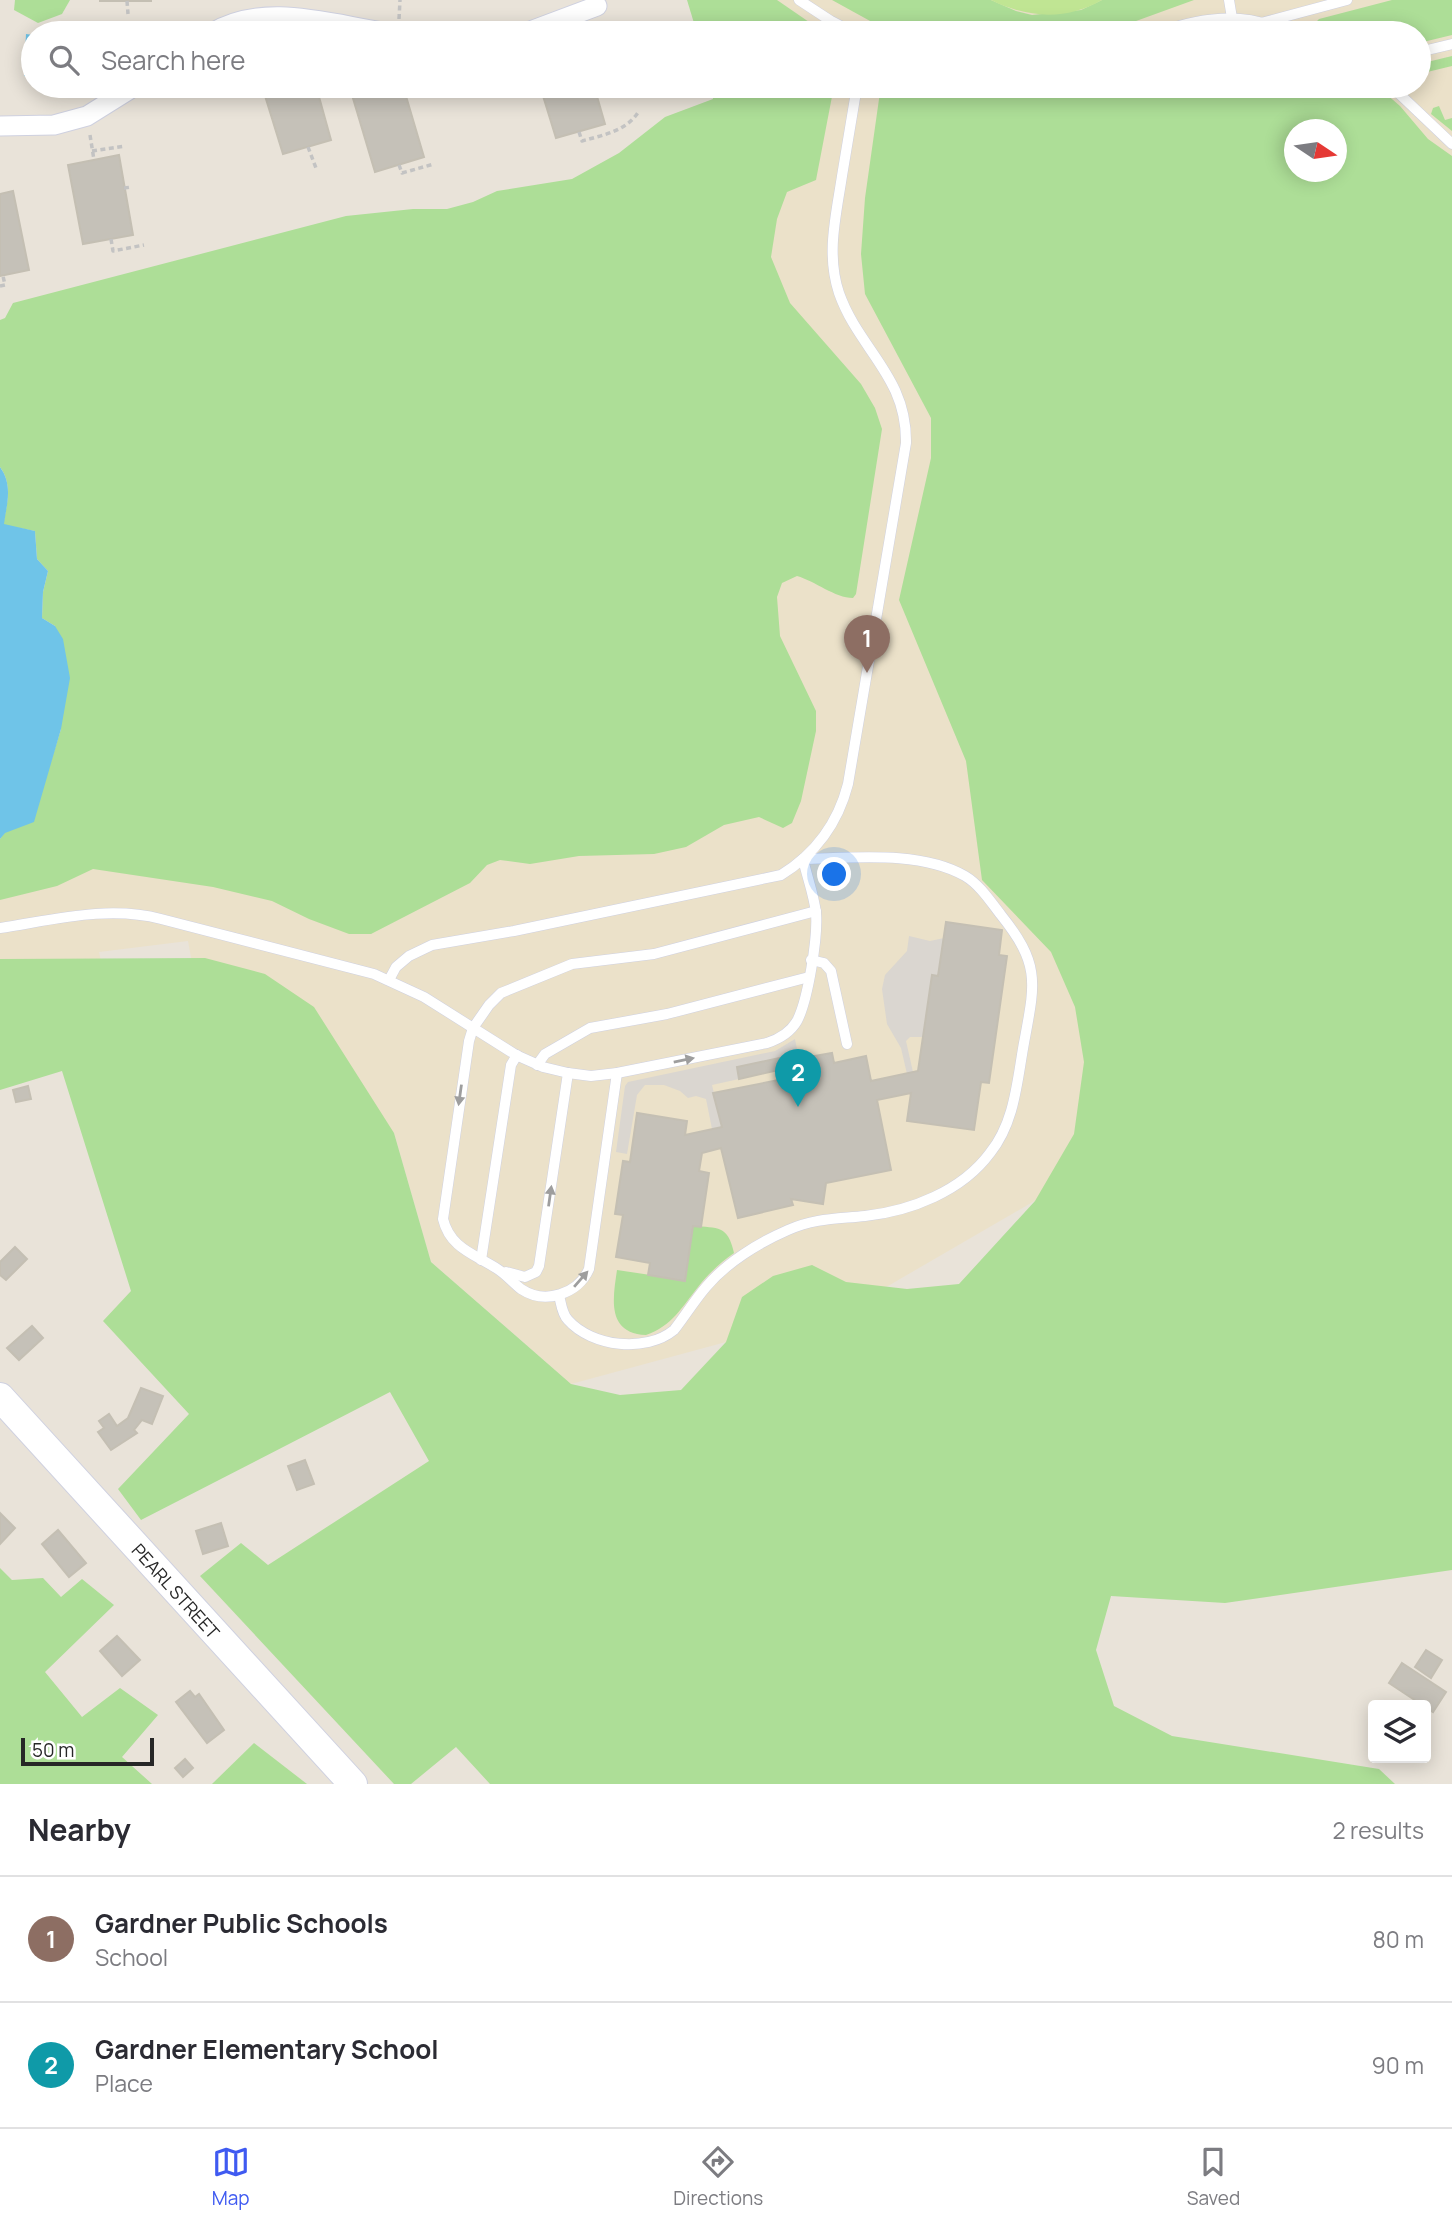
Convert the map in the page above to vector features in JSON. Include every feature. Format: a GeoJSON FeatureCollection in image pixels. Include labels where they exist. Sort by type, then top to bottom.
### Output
{"type":"FeatureCollection","features":[{"type":"Feature","properties":{"kind":"main road","name":"PEARL STREET"},"geometry":{"type":"LineString","coordinates":[[0,1397],[353,1784]]}},
{"type":"Feature","properties":{"kind":"street"},"geometry":{"type":"LineString","coordinates":[[557,21],[603,4]]}},
{"type":"Feature","properties":{"kind":"street"},"geometry":{"type":"LineString","coordinates":[[241,21],[264,17],[296,21]]}},
{"type":"Feature","properties":{"kind":"street"},"geometry":{"type":"LineString","coordinates":[[0,126],[54,125],[87,116],[116,98]]}},
{"type":"Feature","properties":{"kind":"lane"},"geometry":{"type":"LineString","coordinates":[[799,0],[831,21]]}},
{"type":"Feature","properties":{"kind":"lane"},"geometry":{"type":"LineString","coordinates":[[1229,0],[1232,18]]}},
{"type":"Feature","properties":{"kind":"lane"},"geometry":{"type":"LineString","coordinates":[[1268,21],[1347,0]]}},
{"type":"Feature","properties":{"kind":"lane"},"geometry":{"type":"LineString","coordinates":[[1206,21],[1232,18],[1249,21]]}},
{"type":"Feature","properties":{"kind":"lane"},"geometry":{"type":"LineString","coordinates":[[1431,49],[1452,44]]}},
{"type":"Feature","properties":{"kind":"lane"},"geometry":{"type":"LineString","coordinates":[[389,980],[403,960],[421,948],[781,875],[803,859],[821,840],[838,815],[848,783],[906,443],[904,418],[897,392],[844,306],[832,262],[834,229],[855,98]]}},
{"type":"Feature","properties":{"kind":"lane"},"geometry":{"type":"LineString","coordinates":[[1404,98],[1452,144]]}},
{"type":"Feature","properties":{"kind":"lane"},"geometry":{"type":"LineString","coordinates":[[559,1295],[566,1318],[589,1335],[627,1345],[658,1339],[674,1330],[715,1277],[767,1240],[818,1219],[877,1214],[934,1197],[965,1178],[999,1141],[1014,1099],[1032,999],[1033,978],[1024,946],[1013,930],[972,882],[943,867],[890,858],[803,859]]}},
{"type":"Feature","properties":{"kind":"lane"},"geometry":{"type":"LineString","coordinates":[[0,928],[101,913],[134,913],[364,970],[424,997],[537,1065],[591,1076],[776,1040],[786,1034],[797,1021],[804,1000],[816,929],[816,911],[803,859]]}},
{"type":"Feature","properties":{"kind":"lane"},"geometry":{"type":"LineString","coordinates":[[617,1073],[592,1261],[581,1283],[559,1295],[550,1297],[531,1294],[499,1270],[457,1245],[448,1234],[443,1219],[466,1053],[472,1028],[501,993],[572,964],[654,954],[816,911]]}},
{"type":"Feature","properties":{"kind":"lane"},"geometry":{"type":"LineString","coordinates":[[811,960],[824,963],[831,971],[847,1044]]}},
{"type":"Feature","properties":{"kind":"lane"},"geometry":{"type":"LineString","coordinates":[[537,1065],[545,1054],[590,1028],[667,1014],[808,977]]}},
{"type":"Feature","properties":{"kind":"lane"},"geometry":{"type":"LineString","coordinates":[[481,1260],[510,1069],[517,1055]]}},
{"type":"Feature","properties":{"kind":"lane"},"geometry":{"type":"LineString","coordinates":[[499,1270],[525,1278],[536,1272],[539,1266],[568,1073]]}},
{"type":"Feature","properties":{"kind":"path"},"geometry":{"type":"LineString","coordinates":[[127,1],[128,14]]}},
{"type":"Feature","properties":{"kind":"path"},"geometry":{"type":"LineString","coordinates":[[579,132],[582,141],[605,135],[629,123],[639,111]]}},
{"type":"Feature","properties":{"kind":"path"},"geometry":{"type":"LineString","coordinates":[[87,116],[94,160]]}},
{"type":"Feature","properties":{"kind":"path"},"geometry":{"type":"LineString","coordinates":[[92,151],[125,146]]}},
{"type":"Feature","properties":{"kind":"path"},"geometry":{"type":"LineString","coordinates":[[309,147],[316,168]]}},
{"type":"Feature","properties":{"kind":"path"},"geometry":{"type":"LineString","coordinates":[[399,165],[402,173],[434,164]]}},
{"type":"Feature","properties":{"kind":"path"},"geometry":{"type":"LineString","coordinates":[[124,188],[132,187]]}},
{"type":"Feature","properties":{"kind":"path"},"geometry":{"type":"LineString","coordinates":[[111,239],[113,251],[144,245]]}},
{"type":"Feature","properties":{"kind":"path"},"geometry":{"type":"LineString","coordinates":[[0,286],[5,285],[3,276]]}},
{"type":"Feature","properties":{"kind":"shaded area"},"geometry":{"type":"Polygon","coordinates":[[[705,0],[1452,0],[1452,428],[1098,1164],[888,1286],[726,1342],[571,1384],[431,1262],[394,1133],[202,1017],[188,941],[99,952],[115,1024],[0,1035],[0,874],[717,98],[1431,98],[1431,21],[711,21],[705,0]]]}},
{"type":"Feature","properties":{"kind":"shaded area"},"geometry":{"type":"Polygon","coordinates":[[[909,936],[930,941],[944,938],[938,976],[932,976],[923,1037],[910,1037],[906,1041],[913,1072],[907,1074],[901,1048],[887,1024],[882,989],[885,975],[907,951],[909,936]]]}},
{"type":"Feature","properties":{"kind":"shaded area"},"geometry":{"type":"Polygon","coordinates":[[[795,1039],[798,1054],[737,1067],[739,1079],[712,1085],[722,1127],[712,1129],[706,1099],[696,1096],[688,1098],[680,1091],[664,1085],[645,1085],[637,1095],[627,1154],[616,1152],[625,1086],[628,1082],[775,1051],[795,1039]]]}},
{"type":"Feature","properties":{"kind":"green space"},"geometry":{"type":"Polygon","coordinates":[[[15,0],[70,0],[62,14],[43,21],[34,21],[14,10],[15,0]]]}},
{"type":"Feature","properties":{"kind":"green space"},"geometry":{"type":"Polygon","coordinates":[[[687,0],[777,0],[808,21],[693,21],[687,0]]]}},
{"type":"Feature","properties":{"kind":"green space"},"geometry":{"type":"Polygon","coordinates":[[[832,0],[991,0],[1032,15],[1081,10],[1102,0],[1194,0],[1136,21],[870,21],[832,0]]]}},
{"type":"Feature","properties":{"kind":"green space"},"geometry":{"type":"Polygon","coordinates":[[[991,0],[1102,0],[1075,11],[1046,15],[1018,11],[991,0]]]}},
{"type":"Feature","properties":{"kind":"green space"},"geometry":{"type":"Polygon","coordinates":[[[1392,0],[1452,0],[1452,35],[1431,40],[1431,21],[1317,21],[1392,0]]]}},
{"type":"Feature","properties":{"kind":"green space"},"geometry":{"type":"Polygon","coordinates":[[[1452,56],[1452,66],[1431,71],[1431,61],[1452,56]]]}},
{"type":"Feature","properties":{"kind":"green space"},"geometry":{"type":"Polygon","coordinates":[[[832,98],[816,180],[787,192],[777,219],[771,257],[790,303],[861,384],[875,408],[882,429],[856,594],[853,598],[839,595],[797,576],[782,583],[777,597],[780,636],[816,711],[816,731],[801,801],[792,823],[783,828],[759,817],[724,825],[686,847],[654,854],[579,856],[530,864],[500,860],[487,865],[470,883],[371,934],[349,934],[272,901],[213,887],[93,869],[57,886],[0,900],[0,839],[47,774],[61,729],[55,626],[42,618],[43,592],[48,571],[37,559],[35,531],[3,525],[8,488],[0,467],[0,320],[5,318],[13,303],[346,216],[413,209],[447,209],[473,202],[497,191],[572,179],[619,153],[665,117],[713,99],[832,98]]]}},
{"type":"Feature","properties":{"kind":"green space"},"geometry":{"type":"Polygon","coordinates":[[[879,98],[1391,98],[1428,139],[1452,156],[1452,1570],[1225,1603],[1111,1596],[1096,1650],[1114,1706],[1172,1736],[1379,1769],[1395,1784],[490,1784],[456,1747],[411,1784],[394,1784],[200,1576],[241,1543],[268,1565],[429,1461],[390,1392],[141,1520],[118,1489],[189,1414],[103,1321],[131,1291],[62,1071],[0,1090],[0,959],[205,958],[265,974],[314,1007],[394,1133],[431,1262],[571,1384],[620,1395],[681,1390],[726,1342],[742,1297],[773,1276],[812,1265],[846,1282],[907,1289],[959,1284],[1035,1201],[1074,1134],[1084,1062],[1075,1007],[1051,952],[982,880],[966,761],[899,600],[931,458],[931,418],[865,294],[861,254],[865,198],[879,98]]]}},
{"type":"Feature","properties":{"kind":"green space"},"geometry":{"type":"Polygon","coordinates":[[[1439,106],[1445,120],[1452,118],[1452,131],[1431,114],[1433,108],[1439,106]]]}},
{"type":"Feature","properties":{"kind":"green space"},"geometry":{"type":"Polygon","coordinates":[[[693,1226],[721,1230],[729,1237],[734,1253],[710,1273],[663,1327],[646,1335],[624,1328],[615,1312],[617,1270],[684,1280],[693,1226]]]}},
{"type":"Feature","properties":{"kind":"green space"},"geometry":{"type":"Polygon","coordinates":[[[0,1568],[12,1580],[43,1578],[61,1597],[82,1579],[114,1605],[45,1672],[82,1717],[120,1688],[158,1715],[122,1757],[152,1784],[0,1784],[0,1568]]]}},
{"type":"Feature","properties":{"kind":"green space"},"geometry":{"type":"Polygon","coordinates":[[[254,1743],[307,1784],[212,1784],[254,1743]]]}},
{"type":"Feature","properties":{"kind":"water"},"geometry":{"type":"Polygon","coordinates":[[[0,467],[8,487],[4,524],[35,531],[37,559],[48,571],[43,592],[42,618],[55,626],[63,639],[70,678],[61,729],[34,822],[5,833],[0,839],[0,467]]]}},
{"type":"Feature","properties":{"kind":"building"},"geometry":{"type":"Polygon","coordinates":[[[151,0],[151,1],[100,1],[151,0]]]}},
{"type":"Feature","properties":{"kind":"building"},"geometry":{"type":"Polygon","coordinates":[[[266,98],[319,98],[331,140],[283,154],[266,98]]]}},
{"type":"Feature","properties":{"kind":"building"},"geometry":{"type":"Polygon","coordinates":[[[353,98],[407,98],[424,157],[375,172],[353,98]]]}},
{"type":"Feature","properties":{"kind":"building"},"geometry":{"type":"Polygon","coordinates":[[[544,98],[597,98],[605,124],[556,138],[544,98]]]}},
{"type":"Feature","properties":{"kind":"building"},"geometry":{"type":"Polygon","coordinates":[[[119,155],[133,235],[83,244],[68,165],[119,155]]]}},
{"type":"Feature","properties":{"kind":"building"},"geometry":{"type":"Polygon","coordinates":[[[13,191],[29,270],[0,276],[0,194],[13,191]]]}},
{"type":"Feature","properties":{"kind":"building"},"geometry":{"type":"Polygon","coordinates":[[[946,922],[1002,930],[999,955],[1007,956],[989,1083],[981,1082],[974,1130],[907,1121],[911,1093],[877,1100],[891,1170],[826,1183],[823,1204],[791,1199],[793,1205],[738,1218],[721,1148],[702,1153],[699,1171],[709,1173],[701,1227],[693,1226],[685,1281],[648,1275],[650,1263],[616,1257],[623,1215],[615,1214],[623,1161],[630,1162],[637,1113],[687,1121],[685,1135],[722,1127],[713,1093],[789,1078],[787,1068],[739,1079],[737,1067],[798,1054],[809,1057],[832,1053],[834,1063],[866,1056],[871,1081],[918,1071],[932,975],[938,976],[946,922]]]}},
{"type":"Feature","properties":{"kind":"building"},"geometry":{"type":"Polygon","coordinates":[[[28,1086],[31,1099],[16,1102],[13,1090],[28,1086]]]}},
{"type":"Feature","properties":{"kind":"building"},"geometry":{"type":"Polygon","coordinates":[[[15,1247],[27,1259],[6,1280],[0,1275],[0,1262],[15,1247]]]}},
{"type":"Feature","properties":{"kind":"building"},"geometry":{"type":"Polygon","coordinates":[[[32,1326],[43,1338],[19,1360],[7,1348],[32,1326]]]}},
{"type":"Feature","properties":{"kind":"building"},"geometry":{"type":"Polygon","coordinates":[[[141,1388],[163,1396],[152,1424],[142,1420],[134,1430],[137,1433],[111,1450],[98,1432],[104,1428],[99,1421],[109,1414],[117,1426],[128,1418],[141,1388]]]}},
{"type":"Feature","properties":{"kind":"building"},"geometry":{"type":"Polygon","coordinates":[[[305,1460],[314,1484],[297,1490],[288,1466],[305,1460]]]}},
{"type":"Feature","properties":{"kind":"building"},"geometry":{"type":"Polygon","coordinates":[[[0,1513],[15,1528],[0,1544],[0,1513]]]}},
{"type":"Feature","properties":{"kind":"building"},"geometry":{"type":"Polygon","coordinates":[[[221,1523],[228,1546],[203,1554],[196,1531],[221,1523]]]}},
{"type":"Feature","properties":{"kind":"building"},"geometry":{"type":"Polygon","coordinates":[[[58,1530],[86,1563],[69,1577],[42,1544],[58,1530]]]}},
{"type":"Feature","properties":{"kind":"building"},"geometry":{"type":"Polygon","coordinates":[[[117,1636],[140,1660],[122,1676],[100,1651],[117,1636]]]}},
{"type":"Feature","properties":{"kind":"building"},"geometry":{"type":"Polygon","coordinates":[[[1426,1650],[1442,1660],[1431,1678],[1415,1667],[1426,1650]]]}},
{"type":"Feature","properties":{"kind":"building"},"geometry":{"type":"Polygon","coordinates":[[[1402,1663],[1446,1692],[1433,1712],[1431,1700],[1415,1700],[1389,1683],[1402,1663]]]}},
{"type":"Feature","properties":{"kind":"building"},"geometry":{"type":"Polygon","coordinates":[[[190,1691],[195,1697],[199,1694],[224,1730],[207,1743],[176,1702],[190,1691]]]}},
{"type":"Feature","properties":{"kind":"building"},"geometry":{"type":"Polygon","coordinates":[[[185,1759],[193,1768],[183,1777],[175,1768],[185,1759]]]}},
{"type":"Feature","properties":{"kind":"place","name":"Gardner Public Schools"},"geometry":{"type":"Point","coordinates":[867,673]}},
{"type":"Feature","properties":{"kind":"place","name":"Gardner Elementary School"},"geometry":{"type":"Point","coordinates":[798,1107]}}]}
